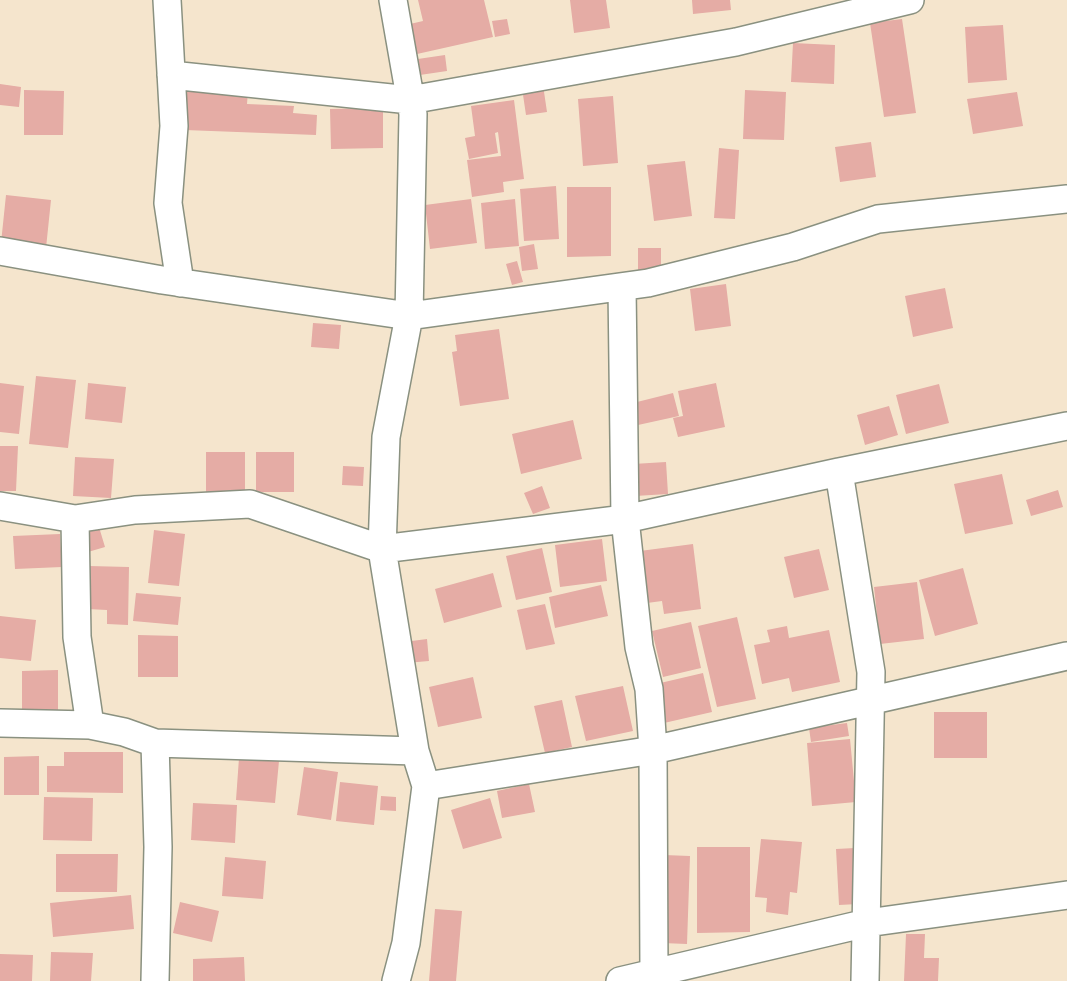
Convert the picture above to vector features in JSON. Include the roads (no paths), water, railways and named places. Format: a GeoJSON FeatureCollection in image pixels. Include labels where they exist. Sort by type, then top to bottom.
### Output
{"type":"FeatureCollection","features":[{"type":"Feature","properties":{"kind":"street"},"geometry":{"type":"LineString","coordinates":[[167,0],[174,126],[168,203],[180,283]]}},
{"type":"Feature","properties":{"kind":"street"},"geometry":{"type":"LineString","coordinates":[[393,0],[412,114],[409,316],[386,436],[382,549],[415,751],[426,786],[406,943],[396,981]]}},
{"type":"Feature","properties":{"kind":"street"},"geometry":{"type":"LineString","coordinates":[[171,75],[410,100],[736,42],[910,0]]}},
{"type":"Feature","properties":{"kind":"street"},"geometry":{"type":"LineString","coordinates":[[0,252],[180,283],[409,316],[648,283],[793,247],[878,219],[1067,199]]}},
{"type":"Feature","properties":{"kind":"street"},"geometry":{"type":"LineString","coordinates":[[622,287],[625,519],[639,647],[649,689],[653,750],[654,975]]}},
{"type":"Feature","properties":{"kind":"street"},"geometry":{"type":"LineString","coordinates":[[0,506],[75,519],[135,510],[250,504],[382,549],[625,519],[839,472],[1067,426]]}},
{"type":"Feature","properties":{"kind":"street"},"geometry":{"type":"LineString","coordinates":[[839,472],[871,672],[865,981]]}},
{"type":"Feature","properties":{"kind":"street"},"geometry":{"type":"LineString","coordinates":[[75,519],[77,637],[90,725]]}},
{"type":"Feature","properties":{"kind":"street"},"geometry":{"type":"LineString","coordinates":[[426,786],[653,750],[1067,656]]}},
{"type":"Feature","properties":{"kind":"street"},"geometry":{"type":"LineString","coordinates":[[0,723],[90,725],[124,732],[155,743],[415,751]]}},
{"type":"Feature","properties":{"kind":"street"},"geometry":{"type":"LineString","coordinates":[[155,743],[158,847],[155,981]]}},
{"type":"Feature","properties":{"kind":"street"},"geometry":{"type":"LineString","coordinates":[[620,981],[654,975],[867,923],[1067,895]]}}]}
